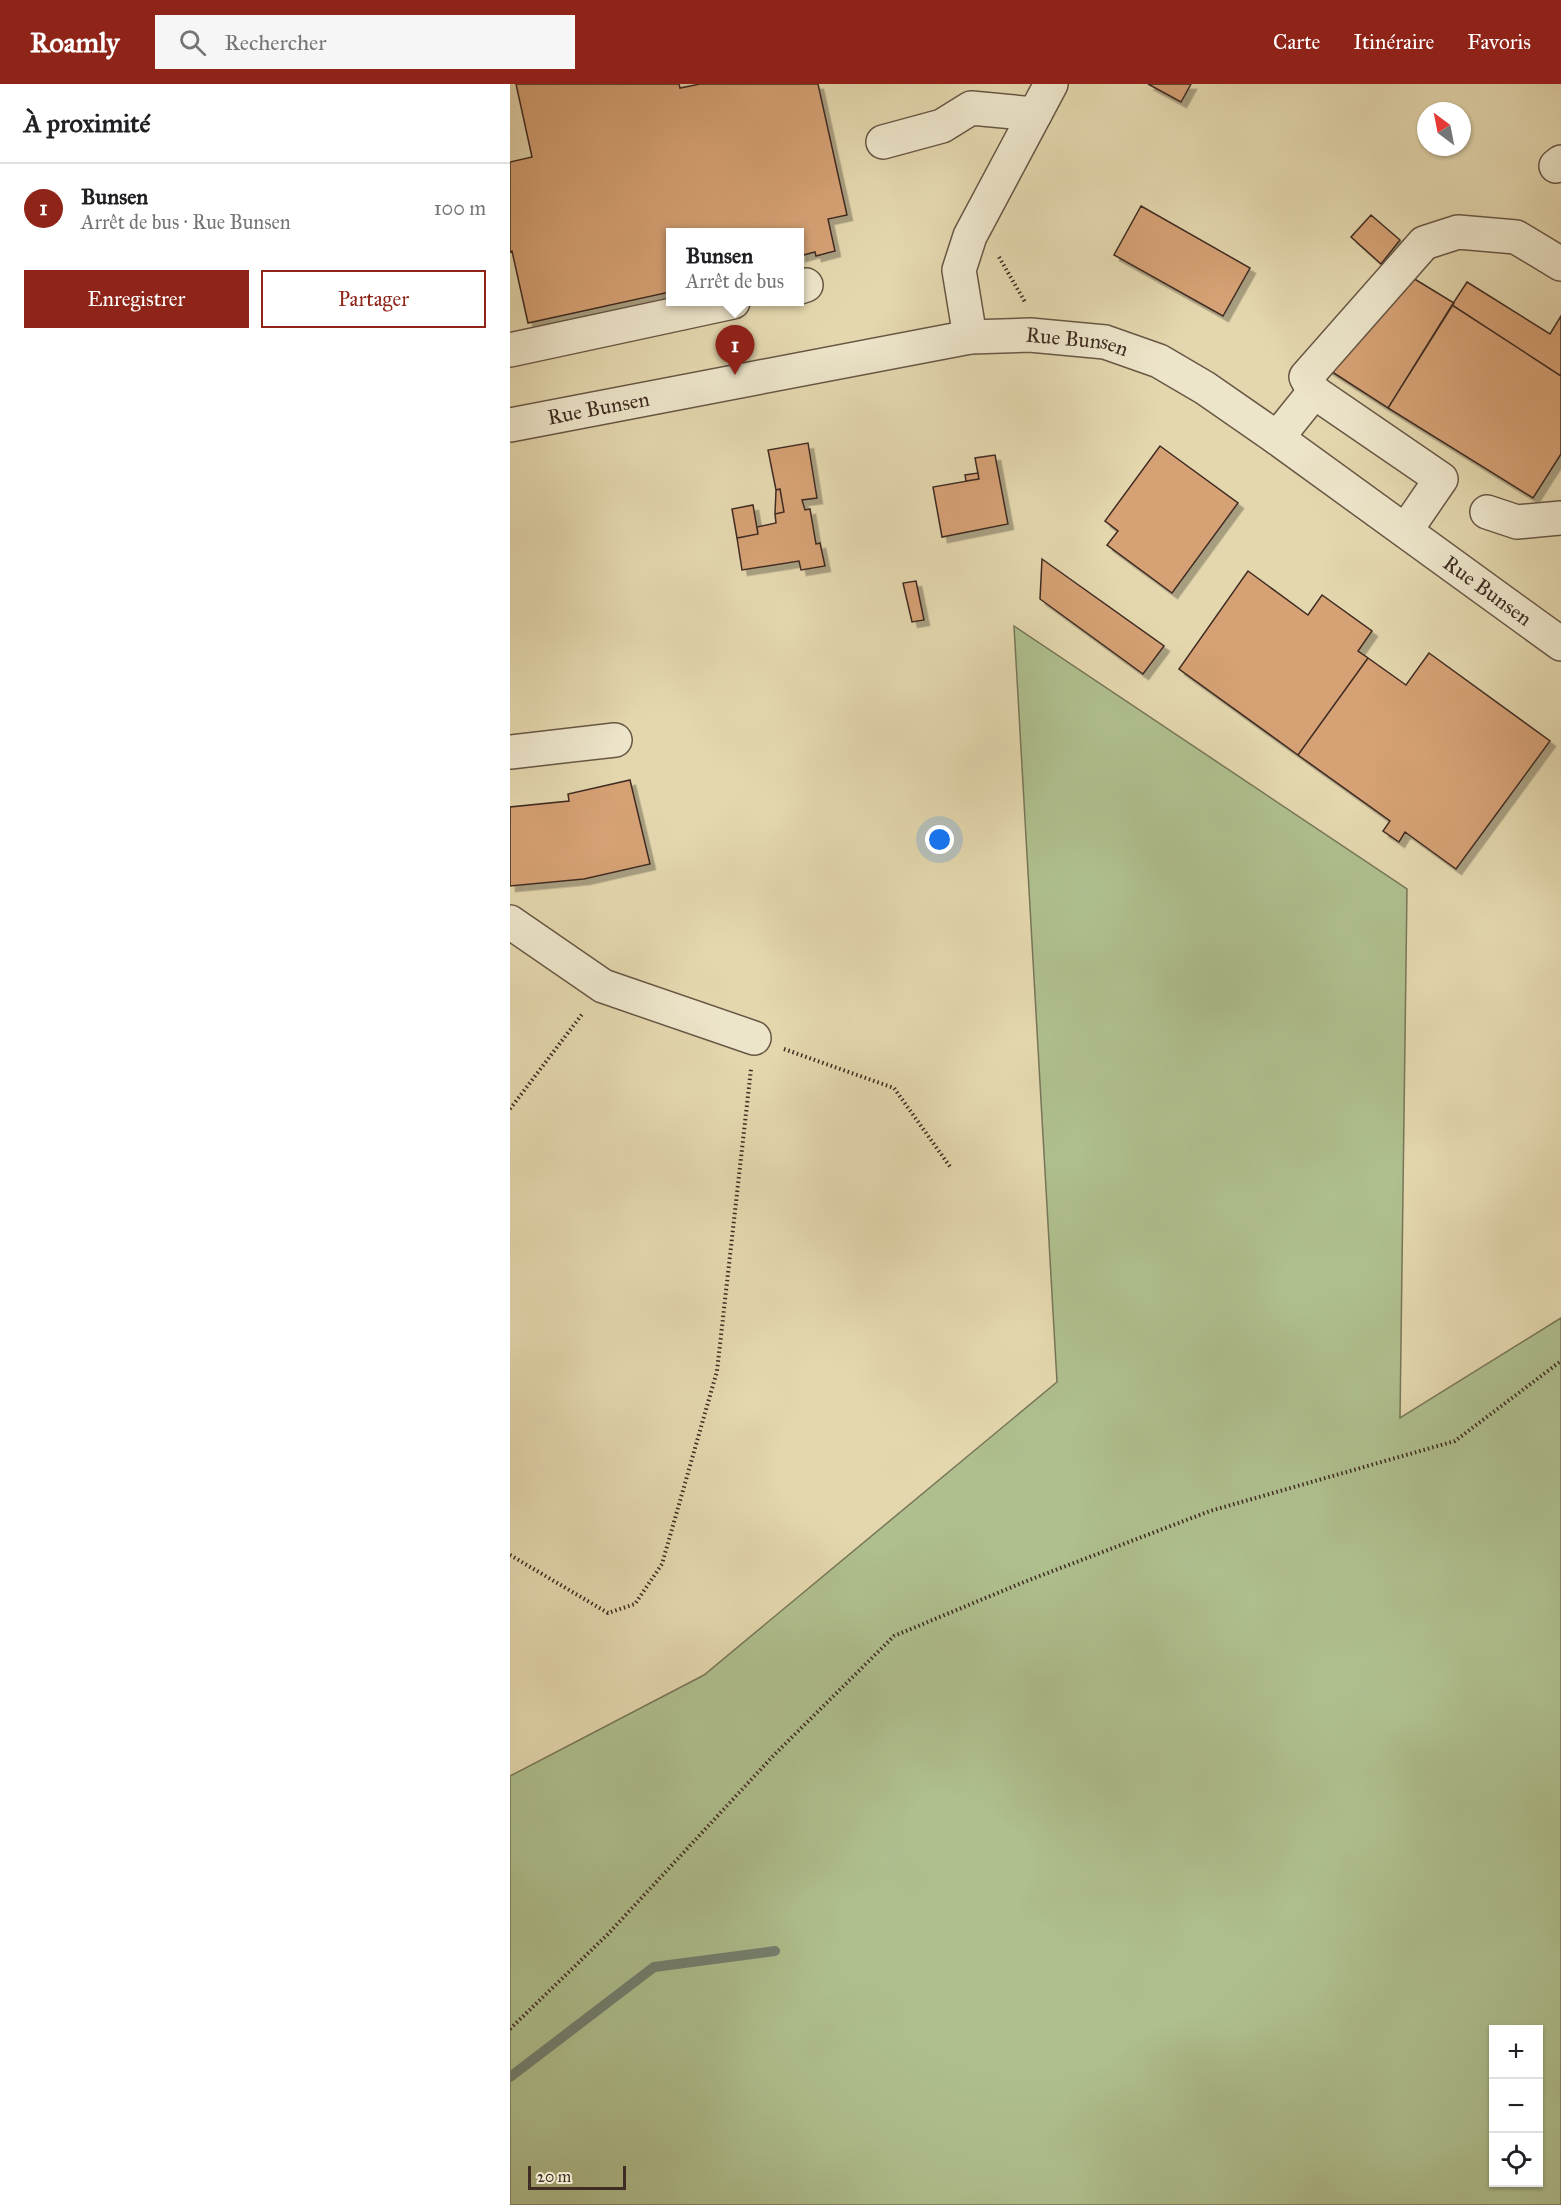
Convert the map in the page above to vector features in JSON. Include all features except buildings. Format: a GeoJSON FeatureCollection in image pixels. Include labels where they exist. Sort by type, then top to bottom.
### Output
{"type":"FeatureCollection","features":[{"type":"Feature","properties":{"kind":"street"},"geometry":{"type":"LineString","coordinates":[[970,337],[959,270],[970,236],[1051,84]]}},
{"type":"Feature","properties":{"kind":"street"},"geometry":{"type":"LineString","coordinates":[[883,142],[942,126],[971,108],[1035,114]]}},
{"type":"Feature","properties":{"kind":"street"},"geometry":{"type":"LineString","coordinates":[[1406,530],[1440,479],[1314,392],[1306,377],[1424,243],[1458,232],[1516,237],[1561,264]]}},
{"type":"Feature","properties":{"kind":"street"},"geometry":{"type":"LineString","coordinates":[[510,350],[714,306]]}},
{"type":"Feature","properties":{"kind":"street","name":"Rue Bunsen"},"geometry":{"type":"LineString","coordinates":[[510,425],[970,337],[1030,335],[1105,342],[1159,361],[1205,388],[1406,530],[1561,644]]}},
{"type":"Feature","properties":{"kind":"street"},"geometry":{"type":"LineString","coordinates":[[1277,438],[1314,392]]}},
{"type":"Feature","properties":{"kind":"street"},"geometry":{"type":"LineString","coordinates":[[1487,512],[1517,522],[1561,518]]}},
{"type":"Feature","properties":{"kind":"street"},"geometry":{"type":"LineString","coordinates":[[510,752],[615,740]]}},
{"type":"Feature","properties":{"kind":"street"},"geometry":{"type":"LineString","coordinates":[[510,922],[603,986],[754,1038]]}},
{"type":"Feature","properties":{"kind":"path"},"geometry":{"type":"LineString","coordinates":[[970,236],[994,247],[1029,309],[1030,335]]}},
{"type":"Feature","properties":{"kind":"path"},"geometry":{"type":"LineString","coordinates":[[510,1109],[603,986]]}},
{"type":"Feature","properties":{"kind":"path"},"geometry":{"type":"LineString","coordinates":[[510,1555],[608,1613],[635,1604],[662,1564],[717,1371],[754,1038],[894,1088],[951,1168]]}},
{"type":"Feature","properties":{"kind":"path"},"geometry":{"type":"LineString","coordinates":[[510,2029],[608,1934],[774,1755],[894,1636],[1035,1578],[1210,1511],[1455,1441],[1561,1361]]}},
{"type":"Feature","properties":{"kind":"green space"},"geometry":{"type":"Polygon","coordinates":[[[1014,626],[1407,889],[1400,1418],[1561,1318],[1561,2205],[510,2205],[510,1776],[704,1675],[1057,1382],[1014,626]]]}},
{"type":"Feature","properties":{"kind":"waterway"},"geometry":{"type":"LineString","coordinates":[[510,2077],[654,1967],[775,1951]]}},
{"type":"Feature","properties":{"kind":"place","name":"Bunsen"},"geometry":{"type":"Point","coordinates":[735,375]}}]}
